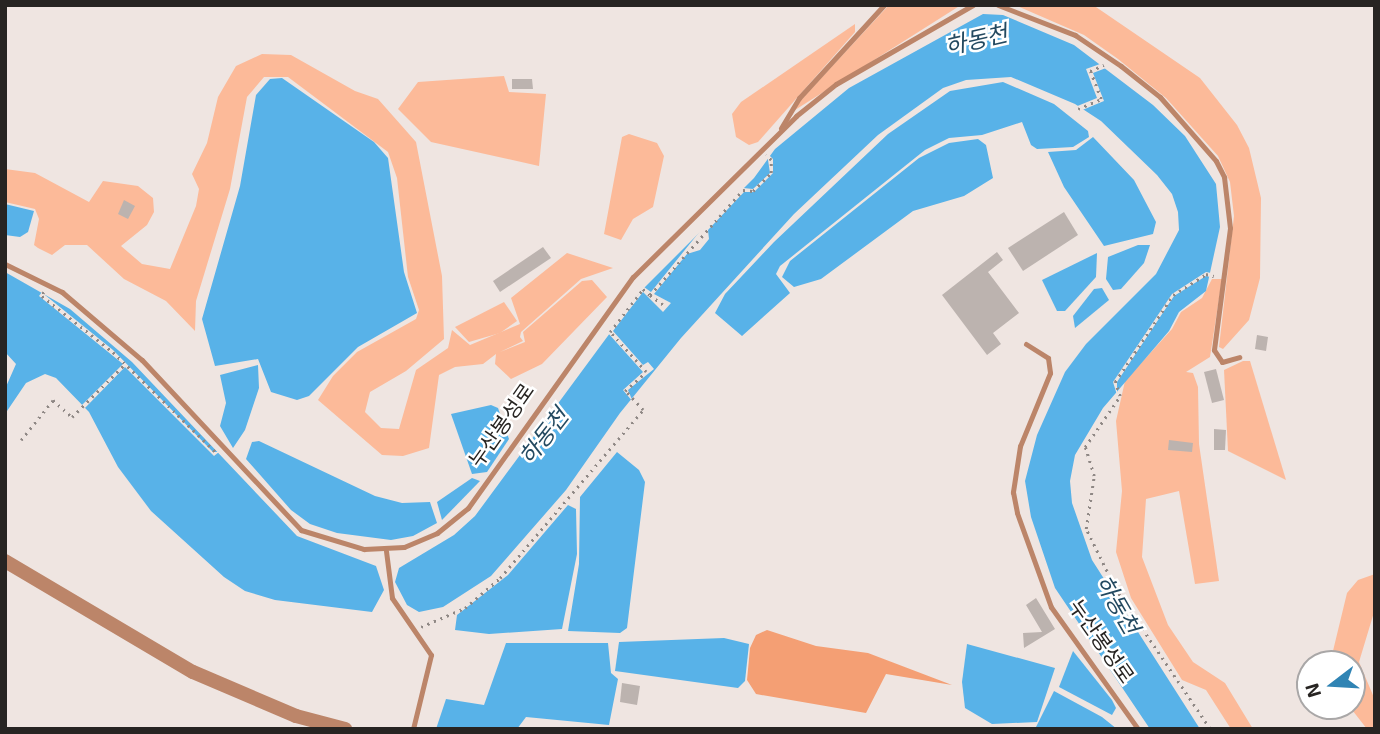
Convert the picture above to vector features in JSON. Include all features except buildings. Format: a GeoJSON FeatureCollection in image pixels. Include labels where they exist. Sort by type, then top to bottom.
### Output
{"type":"FeatureCollection","features":[{"type":"Feature","properties":{"kind":"street"},"geometry":{"type":"LineString","coordinates":[[5,561],[192,672],[296,716],[345,729]]}},
{"type":"Feature","properties":{"kind":"lane"},"geometry":{"type":"LineString","coordinates":[[778,134],[799,98],[884,5]]}},
{"type":"Feature","properties":{"kind":"lane"},"geometry":{"type":"LineString","coordinates":[[778,134],[836,85],[973,5]]}},
{"type":"Feature","properties":{"kind":"lane"},"geometry":{"type":"LineString","coordinates":[[998,5],[1074,35],[1114,61],[1160,97],[1216,161],[1224,177],[1230,228],[1214,350],[1222,362],[1239,357]]}},
{"type":"Feature","properties":{"kind":"lane","name":"누산봉성로"},"geometry":{"type":"LineString","coordinates":[[386,551],[422,541],[468,508],[633,277],[778,134]]}},
{"type":"Feature","properties":{"kind":"lane"},"geometry":{"type":"LineString","coordinates":[[5,264],[62,292],[142,360],[301,530],[339,544],[386,551],[392,598],[429,647],[431,664],[413,729]]}},
{"type":"Feature","properties":{"kind":"lane","name":"누산봉성로"},"geometry":{"type":"LineString","coordinates":[[1026,344],[1048,358],[1050,373],[1020,446],[1013,492],[1017,513],[1051,607],[1138,729]]}},
{"type":"Feature","properties":{"kind":"path"},"geometry":{"type":"LineString","coordinates":[[1078,109],[1101,99],[1090,71],[1114,61]]}},
{"type":"Feature","properties":{"kind":"path"},"geometry":{"type":"LineString","coordinates":[[650,295],[743,190],[753,191],[771,173],[771,160],[761,151]]}},
{"type":"Feature","properties":{"kind":"path"},"geometry":{"type":"LineString","coordinates":[[1210,729],[1116,590],[1086,529],[1094,476],[1084,447],[1120,396],[1115,382],[1173,295],[1206,274],[1217,276]]}},
{"type":"Feature","properties":{"kind":"path"},"geometry":{"type":"LineString","coordinates":[[47,288],[42,296],[125,364],[214,454],[218,451]]}},
{"type":"Feature","properties":{"kind":"path"},"geometry":{"type":"LineString","coordinates":[[416,628],[465,608],[492,586],[622,432],[643,411],[625,391],[646,372],[610,332],[643,289],[665,306]]}},
{"type":"Feature","properties":{"kind":"path"},"geometry":{"type":"LineString","coordinates":[[21,440],[53,400],[72,417],[125,364]]}},
{"type":"Feature","properties":{"kind":"shaded area"},"geometry":{"type":"Polygon","coordinates":[[[889,5],[961,5],[795,110],[799,102],[889,5]]]}},
{"type":"Feature","properties":{"kind":"shaded area"},"geometry":{"type":"Polygon","coordinates":[[[1015,5],[1093,5],[1200,78],[1237,125],[1249,148],[1261,198],[1260,278],[1249,320],[1223,349],[1219,347],[1234,216],[1230,182],[1218,156],[1166,98],[1118,59],[1084,35],[1015,5]]]}},
{"type":"Feature","properties":{"kind":"shaded area"},"geometry":{"type":"Polygon","coordinates":[[[855,24],[855,32],[758,142],[749,145],[736,137],[732,114],[741,102],[855,24]]]}},
{"type":"Feature","properties":{"kind":"shaded area"},"geometry":{"type":"Polygon","coordinates":[[[262,54],[291,55],[355,91],[378,99],[416,142],[442,276],[444,339],[406,371],[370,392],[365,412],[381,428],[399,429],[416,370],[448,348],[452,330],[470,345],[520,324],[511,298],[567,253],[613,268],[581,279],[521,332],[523,341],[500,352],[525,342],[523,332],[582,281],[592,280],[607,297],[542,364],[511,379],[495,364],[496,354],[483,364],[455,367],[439,375],[429,448],[403,456],[382,455],[318,400],[333,376],[357,352],[416,319],[419,310],[408,277],[397,178],[388,152],[288,77],[264,77],[247,97],[230,189],[196,301],[195,331],[166,301],[124,279],[87,245],[65,245],[52,255],[38,248],[34,245],[39,219],[35,209],[5,202],[5,169],[35,173],[89,202],[103,181],[138,186],[153,198],[154,212],[147,225],[121,246],[142,264],[170,269],[196,206],[199,189],[192,174],[207,143],[218,97],[236,66],[262,54]]]}},
{"type":"Feature","properties":{"kind":"shaded area"},"geometry":{"type":"Polygon","coordinates":[[[504,76],[509,92],[546,94],[539,166],[431,142],[398,109],[418,82],[504,76]]]}},
{"type":"Feature","properties":{"kind":"shaded area"},"geometry":{"type":"Polygon","coordinates":[[[629,134],[657,143],[664,156],[653,207],[633,219],[621,240],[604,234],[622,137],[629,134]]]}},
{"type":"Feature","properties":{"kind":"shaded area"},"geometry":{"type":"Polygon","coordinates":[[[1212,279],[1222,279],[1210,357],[1186,372],[1193,373],[1198,387],[1199,444],[1219,581],[1195,584],[1179,491],[1146,499],[1142,557],[1168,625],[1193,662],[1225,683],[1253,729],[1231,729],[1206,690],[1182,680],[1131,598],[1116,552],[1122,491],[1116,421],[1125,381],[1172,329],[1181,312],[1202,298],[1212,279]]]}},
{"type":"Feature","properties":{"kind":"shaded area"},"geometry":{"type":"Polygon","coordinates":[[[504,302],[517,321],[500,333],[469,342],[455,327],[504,302]]]}},
{"type":"Feature","properties":{"kind":"shaded area"},"geometry":{"type":"Polygon","coordinates":[[[1243,361],[1250,361],[1286,480],[1228,451],[1224,370],[1243,361]]]}},
{"type":"Feature","properties":{"kind":"shaded area"},"geometry":{"type":"Polygon","coordinates":[[[1375,574],[1375,609],[1363,650],[1333,650],[1347,593],[1358,580],[1375,574]]]}},
{"type":"Feature","properties":{"kind":"shaded area"},"geometry":{"type":"Polygon","coordinates":[[[767,630],[816,646],[868,653],[952,685],[886,674],[866,713],[756,694],[747,680],[750,648],[756,635],[767,630]]]}},
{"type":"Feature","properties":{"kind":"shaded area"},"geometry":{"type":"Polygon","coordinates":[[[1366,679],[1375,700],[1375,729],[1367,729],[1360,720],[1366,720],[1366,679]]]}},
{"type":"Feature","properties":{"kind":"water","name":"하동천"},"geometry":{"type":"Polygon","coordinates":[[[983,14],[1003,15],[1074,45],[1153,105],[1185,136],[1216,184],[1220,227],[1206,291],[1179,312],[1169,331],[1103,408],[1075,455],[1070,481],[1072,503],[1092,560],[1200,729],[1150,729],[1055,588],[1031,517],[1025,481],[1037,435],[1065,372],[1086,344],[1156,274],[1179,230],[1178,212],[1172,194],[1157,175],[1101,121],[1075,104],[1011,77],[966,80],[943,88],[878,135],[794,214],[681,338],[620,413],[566,490],[491,576],[443,607],[419,612],[407,605],[395,582],[399,568],[454,535],[475,516],[641,291],[754,178],[775,149],[849,88],[983,14]]]}},
{"type":"Feature","properties":{"kind":"water"},"geometry":{"type":"Polygon","coordinates":[[[282,78],[374,142],[388,158],[404,272],[417,313],[358,347],[309,396],[297,400],[271,392],[258,359],[215,366],[202,319],[240,186],[256,95],[270,79],[282,78]]]}},
{"type":"Feature","properties":{"kind":"water"},"geometry":{"type":"Polygon","coordinates":[[[1003,82],[1054,104],[1088,131],[1089,137],[1073,147],[1037,149],[1031,145],[1022,122],[982,135],[949,138],[925,150],[780,266],[776,274],[790,293],[742,336],[715,313],[725,294],[774,242],[888,134],[950,91],[1003,82]]]}},
{"type":"Feature","properties":{"kind":"water"},"geometry":{"type":"Polygon","coordinates":[[[1093,137],[1134,180],[1156,222],[1153,234],[1104,246],[1064,187],[1048,152],[1076,150],[1093,137]]]}},
{"type":"Feature","properties":{"kind":"water"},"geometry":{"type":"Polygon","coordinates":[[[978,139],[986,145],[993,178],[964,196],[913,211],[821,279],[794,287],[782,277],[790,261],[919,158],[949,143],[978,139]]]}},
{"type":"Feature","properties":{"kind":"water"},"geometry":{"type":"Polygon","coordinates":[[[5,204],[34,211],[28,232],[20,237],[5,235],[5,204]]]}},
{"type":"Feature","properties":{"kind":"water"},"geometry":{"type":"Polygon","coordinates":[[[1138,245],[1150,245],[1144,263],[1121,289],[1113,290],[1106,279],[1108,257],[1138,245]]]}},
{"type":"Feature","properties":{"kind":"water"},"geometry":{"type":"Polygon","coordinates":[[[1097,253],[1096,277],[1065,311],[1057,311],[1042,280],[1097,253]]]}},
{"type":"Feature","properties":{"kind":"water"},"geometry":{"type":"Polygon","coordinates":[[[5,272],[70,309],[132,362],[297,536],[376,566],[384,590],[372,612],[275,600],[245,591],[224,577],[151,511],[118,467],[89,412],[56,378],[45,374],[26,383],[5,414],[5,389],[16,364],[5,352],[5,272]]]}},
{"type":"Feature","properties":{"kind":"water"},"geometry":{"type":"Polygon","coordinates":[[[1102,288],[1109,300],[1075,328],[1073,316],[1094,289],[1102,288]]]}},
{"type":"Feature","properties":{"kind":"water"},"geometry":{"type":"Polygon","coordinates":[[[258,365],[259,388],[245,430],[233,448],[220,426],[226,403],[220,375],[258,365]]]}},
{"type":"Feature","properties":{"kind":"water"},"geometry":{"type":"Polygon","coordinates":[[[491,405],[498,408],[509,439],[487,472],[472,474],[451,414],[491,405]]]}},
{"type":"Feature","properties":{"kind":"water"},"geometry":{"type":"Polygon","coordinates":[[[259,441],[375,496],[402,503],[430,502],[437,523],[413,536],[391,540],[337,533],[310,524],[291,510],[246,459],[252,442],[259,441]]]}},
{"type":"Feature","properties":{"kind":"water"},"geometry":{"type":"Polygon","coordinates":[[[617,452],[639,470],[645,482],[627,628],[620,633],[568,631],[579,564],[580,497],[617,452]]]}},
{"type":"Feature","properties":{"kind":"water"},"geometry":{"type":"Polygon","coordinates":[[[472,478],[480,481],[442,520],[437,502],[472,478]]]}},
{"type":"Feature","properties":{"kind":"water"},"geometry":{"type":"Polygon","coordinates":[[[568,505],[576,509],[577,554],[562,629],[489,634],[455,630],[457,615],[508,575],[568,505]]]}},
{"type":"Feature","properties":{"kind":"water"},"geometry":{"type":"Polygon","coordinates":[[[724,638],[749,644],[745,681],[738,688],[615,671],[619,642],[724,638]]]}},
{"type":"Feature","properties":{"kind":"water"},"geometry":{"type":"Polygon","coordinates":[[[506,643],[608,643],[611,673],[618,679],[609,725],[526,717],[517,729],[436,729],[446,699],[484,705],[506,643]]]}},
{"type":"Feature","properties":{"kind":"water"},"geometry":{"type":"Polygon","coordinates":[[[967,644],[1055,668],[1037,722],[992,724],[965,708],[962,682],[967,644]]]}},
{"type":"Feature","properties":{"kind":"water"},"geometry":{"type":"Polygon","coordinates":[[[1073,651],[1112,700],[1116,708],[1112,715],[1059,687],[1073,651]]]}},
{"type":"Feature","properties":{"kind":"water"},"geometry":{"type":"Polygon","coordinates":[[[1054,691],[1102,717],[1117,729],[1003,729],[1036,727],[1054,691]]]}},
{"type":"Feature","properties":{"kind":"pier"},"geometry":{"type":"Polygon","coordinates":[[[1100,64],[1106,68],[1093,73],[1104,101],[1080,111],[1075,107],[1097,98],[1086,69],[1100,64]]]}},
{"type":"Feature","properties":{"kind":"pier"},"geometry":{"type":"Polygon","coordinates":[[[767,153],[773,159],[773,173],[754,192],[744,192],[708,230],[709,239],[700,250],[687,254],[654,294],[671,303],[663,312],[643,292],[613,331],[643,365],[648,362],[654,369],[628,390],[633,402],[623,390],[643,372],[608,333],[644,287],[651,292],[713,215],[743,188],[753,189],[770,173],[767,153]]]}},
{"type":"Feature","properties":{"kind":"pier"},"geometry":{"type":"Polygon","coordinates":[[[1206,272],[1216,274],[1215,278],[1206,276],[1174,296],[1117,382],[1117,395],[1113,382],[1172,294],[1206,272]]]}},
{"type":"Feature","properties":{"kind":"pier"},"geometry":{"type":"Polygon","coordinates":[[[45,288],[45,295],[113,350],[213,452],[219,452],[214,456],[125,367],[83,410],[80,407],[123,364],[39,296],[45,288]]]}}]}
